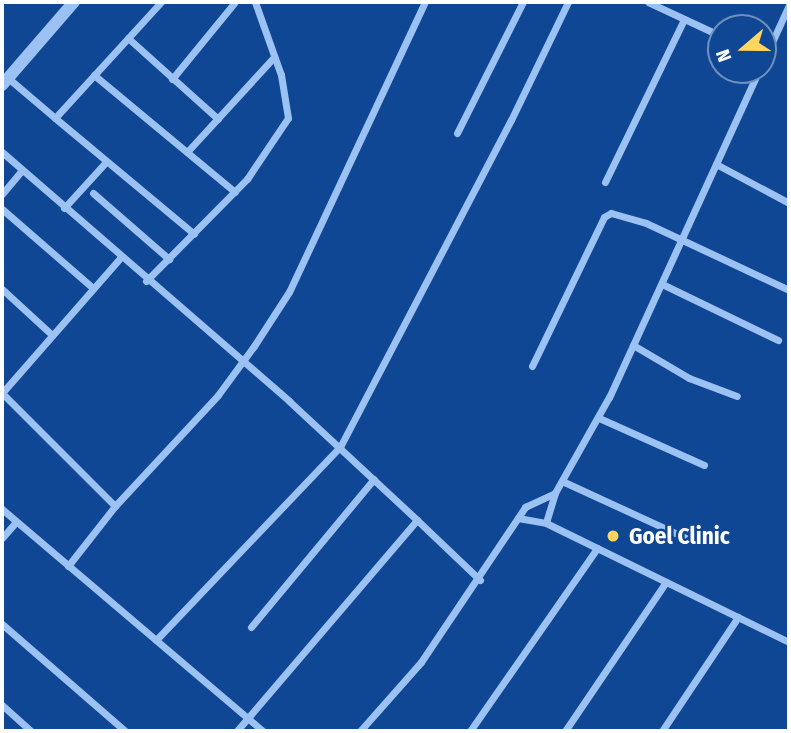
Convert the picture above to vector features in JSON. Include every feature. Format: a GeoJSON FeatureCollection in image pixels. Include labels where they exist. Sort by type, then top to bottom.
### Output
{"type":"FeatureCollection","features":[{"type":"Feature","properties":{"kind":"street"},"geometry":{"type":"LineString","coordinates":[[74,2],[5,81],[55,118],[194,234]]}},
{"type":"Feature","properties":{"kind":"street"},"geometry":{"type":"LineString","coordinates":[[55,118],[161,2]]}},
{"type":"Feature","properties":{"kind":"street"},"geometry":{"type":"LineString","coordinates":[[172,79],[235,2]]}},
{"type":"Feature","properties":{"kind":"street"},"geometry":{"type":"LineString","coordinates":[[146,281],[235,192],[288,118],[274,57],[255,2]]}},
{"type":"Feature","properties":{"kind":"street"},"geometry":{"type":"LineString","coordinates":[[68,566],[115,506],[242,364],[289,292],[425,2]]}},
{"type":"Feature","properties":{"kind":"street"},"geometry":{"type":"LineString","coordinates":[[457,133],[523,2]]}},
{"type":"Feature","properties":{"kind":"street"},"geometry":{"type":"LineString","coordinates":[[156,640],[340,447],[511,120],[568,2]]}},
{"type":"Feature","properties":{"kind":"street"},"geometry":{"type":"LineString","coordinates":[[649,2],[707,30]]}},
{"type":"Feature","properties":{"kind":"street"},"geometry":{"type":"LineString","coordinates":[[777,31],[789,5]]}},
{"type":"Feature","properties":{"kind":"street"},"geometry":{"type":"LineString","coordinates":[[606,182],[684,19]]}},
{"type":"Feature","properties":{"kind":"street"},"geometry":{"type":"LineString","coordinates":[[128,38],[218,119]]}},
{"type":"Feature","properties":{"kind":"street"},"geometry":{"type":"LineString","coordinates":[[187,152],[274,57]]}},
{"type":"Feature","properties":{"kind":"street"},"geometry":{"type":"LineString","coordinates":[[94,75],[235,192]]}},
{"type":"Feature","properties":{"kind":"street"},"geometry":{"type":"LineString","coordinates":[[546,523],[555,493],[599,418],[753,84]]}},
{"type":"Feature","properties":{"kind":"street"},"geometry":{"type":"LineString","coordinates":[[2,152],[146,281],[340,447],[480,580]]}},
{"type":"Feature","properties":{"kind":"street"},"geometry":{"type":"LineString","coordinates":[[64,208],[106,162]]}},
{"type":"Feature","properties":{"kind":"street"},"geometry":{"type":"LineString","coordinates":[[716,164],[789,204]]}},
{"type":"Feature","properties":{"kind":"street"},"geometry":{"type":"LineString","coordinates":[[2,194],[22,170]]}},
{"type":"Feature","properties":{"kind":"street"},"geometry":{"type":"LineString","coordinates":[[93,193],[169,260]]}},
{"type":"Feature","properties":{"kind":"street"},"geometry":{"type":"LineString","coordinates":[[2,209],[93,288]]}},
{"type":"Feature","properties":{"kind":"street"},"geometry":{"type":"LineString","coordinates":[[531,366],[604,217],[618,213],[789,290]]}},
{"type":"Feature","properties":{"kind":"street"},"geometry":{"type":"LineString","coordinates":[[115,506],[2,393],[120,258]]}},
{"type":"Feature","properties":{"kind":"street"},"geometry":{"type":"LineString","coordinates":[[662,284],[778,340]]}},
{"type":"Feature","properties":{"kind":"street"},"geometry":{"type":"LineString","coordinates":[[2,289],[52,335]]}},
{"type":"Feature","properties":{"kind":"street"},"geometry":{"type":"LineString","coordinates":[[633,345],[689,378],[737,396]]}},
{"type":"Feature","properties":{"kind":"street"},"geometry":{"type":"LineString","coordinates":[[599,418],[704,465]]}},
{"type":"Feature","properties":{"kind":"street"},"geometry":{"type":"LineString","coordinates":[[251,627],[374,479]]}},
{"type":"Feature","properties":{"kind":"street"},"geometry":{"type":"LineString","coordinates":[[562,481],[690,540]]}},
{"type":"Feature","properties":{"kind":"street"},"geometry":{"type":"LineString","coordinates":[[360,731],[421,662],[480,580],[517,518],[532,502],[555,493]]}},
{"type":"Feature","properties":{"kind":"street"},"geometry":{"type":"LineString","coordinates":[[2,509],[263,731]]}},
{"type":"Feature","properties":{"kind":"street"},"geometry":{"type":"LineString","coordinates":[[517,518],[546,523],[789,642]]}},
{"type":"Feature","properties":{"kind":"street"},"geometry":{"type":"LineString","coordinates":[[237,731],[416,520]]}},
{"type":"Feature","properties":{"kind":"street"},"geometry":{"type":"LineString","coordinates":[[2,538],[16,522]]}},
{"type":"Feature","properties":{"kind":"street"},"geometry":{"type":"LineString","coordinates":[[470,731],[597,548]]}},
{"type":"Feature","properties":{"kind":"street"},"geometry":{"type":"LineString","coordinates":[[565,731],[666,582]]}},
{"type":"Feature","properties":{"kind":"street"},"geometry":{"type":"LineString","coordinates":[[662,731],[738,617]]}},
{"type":"Feature","properties":{"kind":"street"},"geometry":{"type":"LineString","coordinates":[[3,629],[125,731]]}},
{"type":"Feature","properties":{"kind":"street"},"geometry":{"type":"LineString","coordinates":[[2,705],[31,731]]}},
{"type":"Feature","properties":{"kind":"place","name":"Goel Clinic"},"geometry":{"type":"Point","coordinates":[613,536]}}]}
